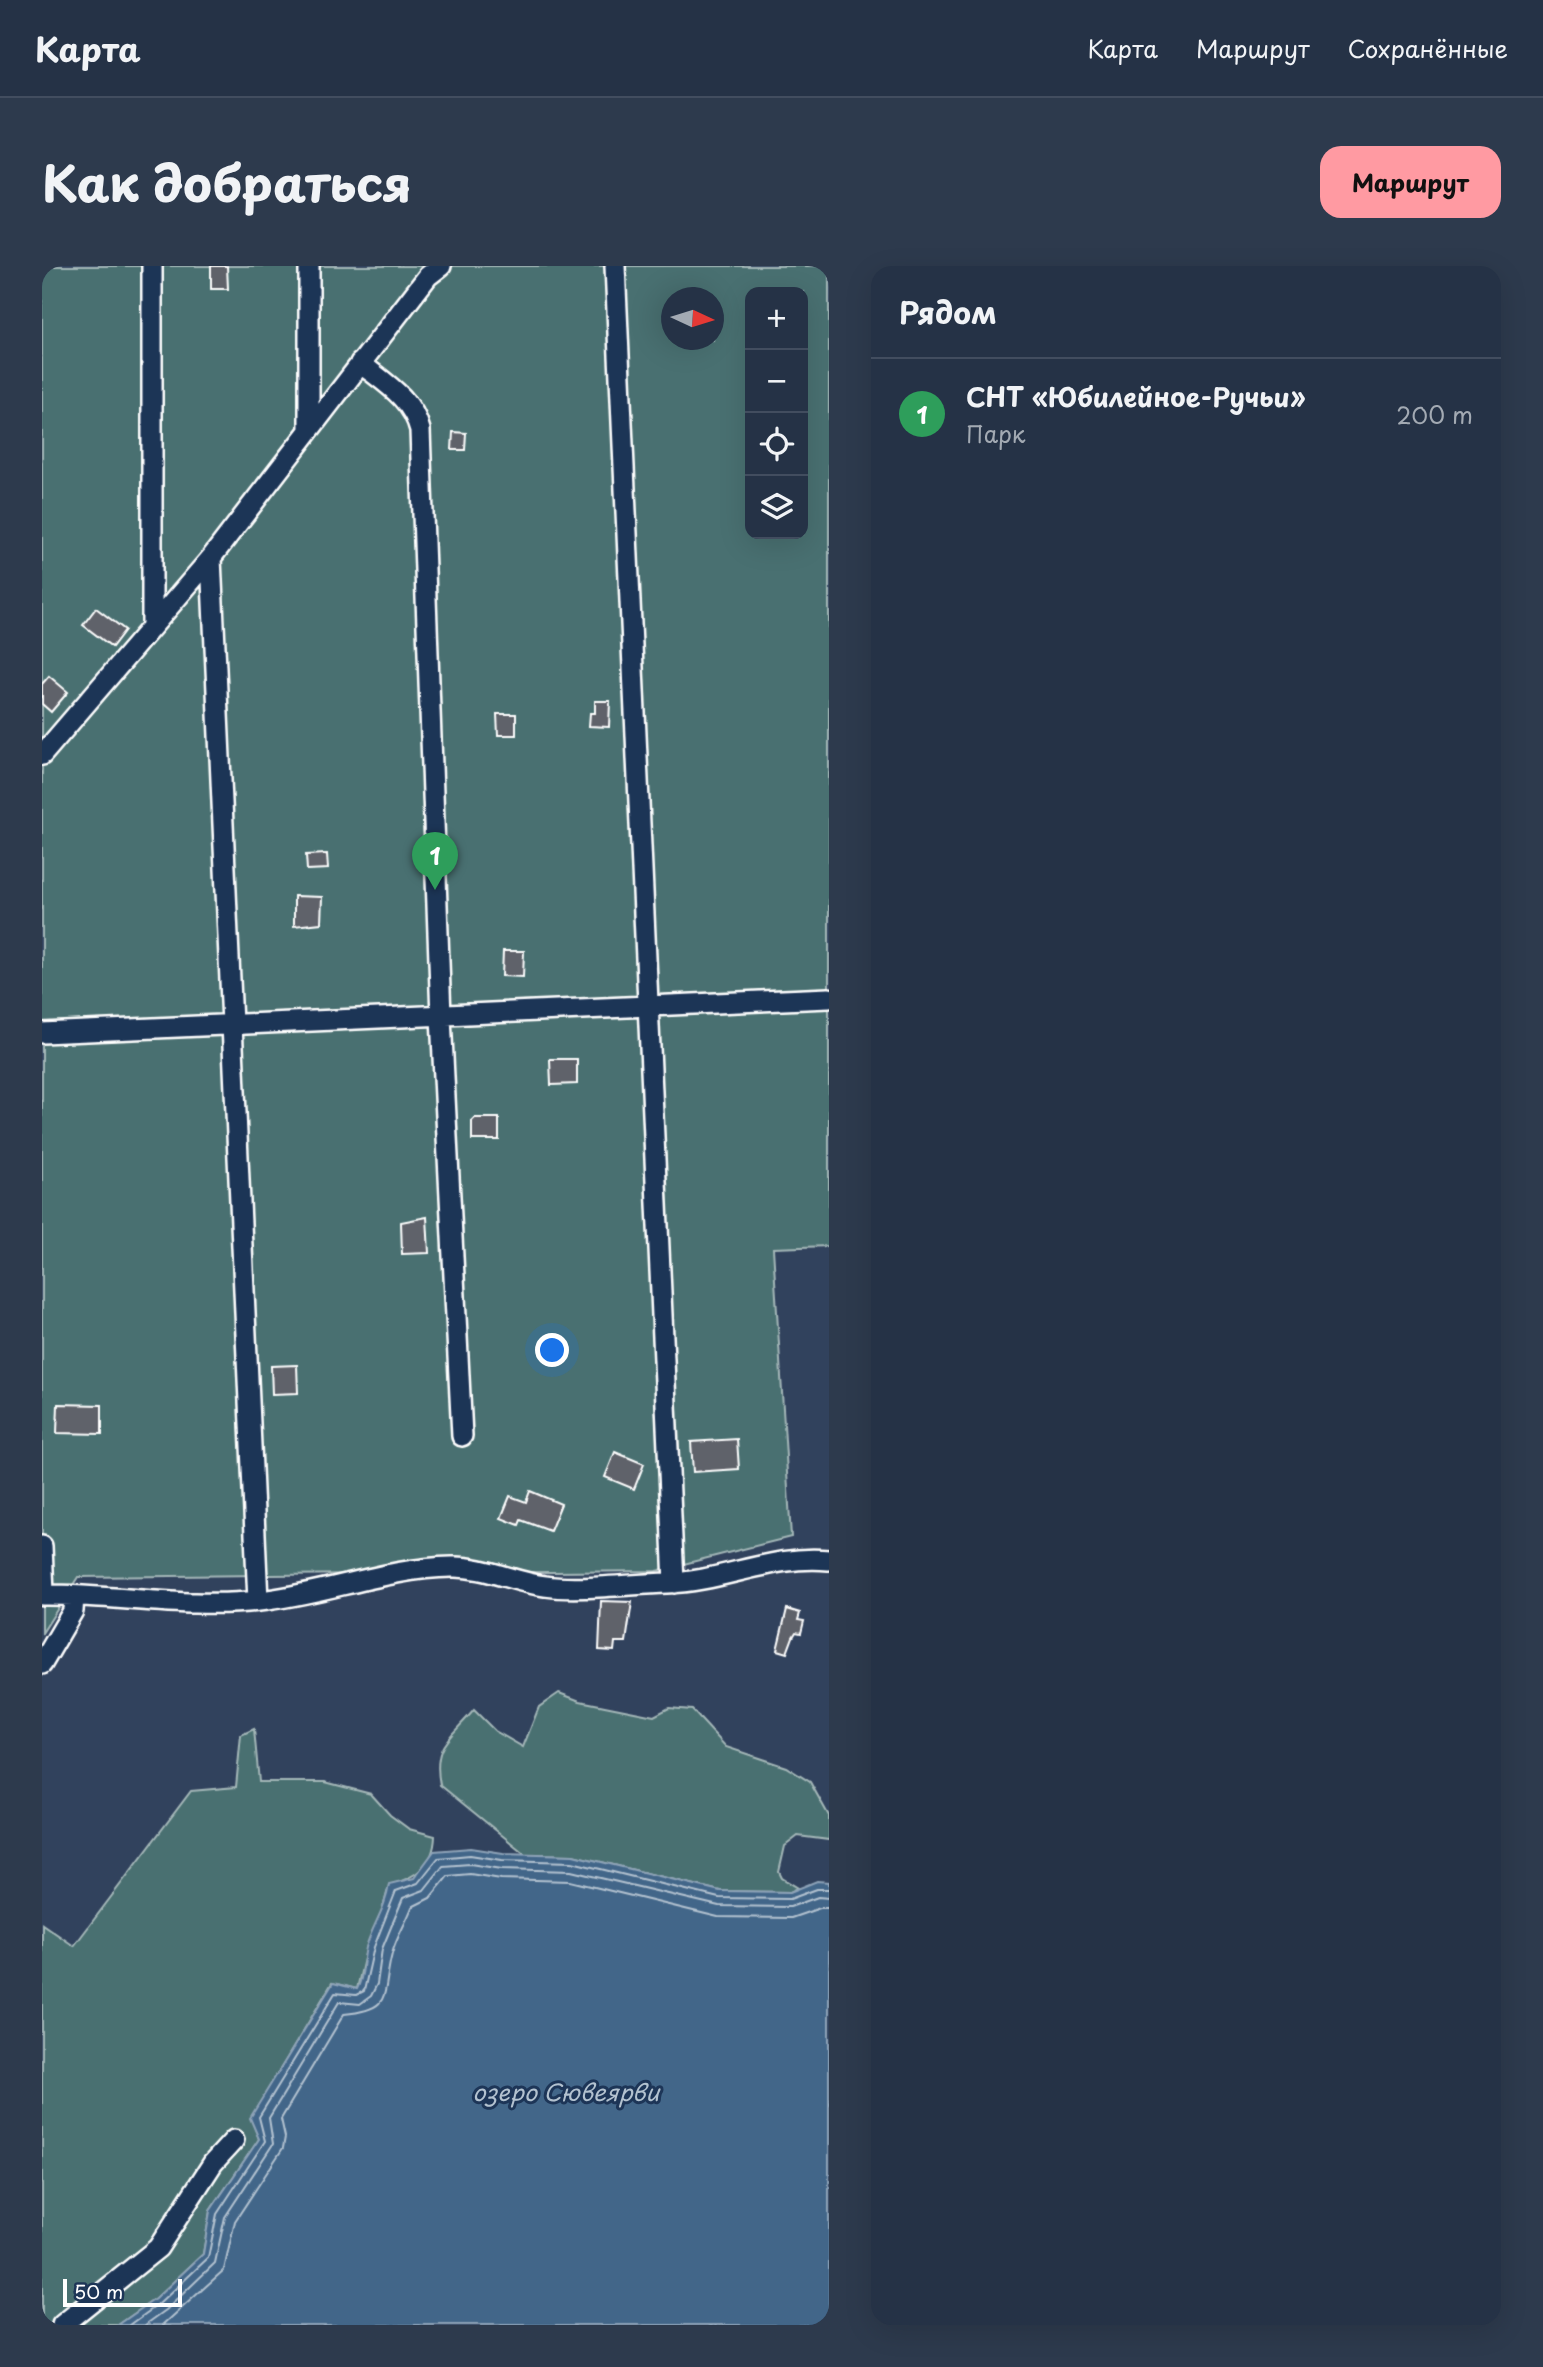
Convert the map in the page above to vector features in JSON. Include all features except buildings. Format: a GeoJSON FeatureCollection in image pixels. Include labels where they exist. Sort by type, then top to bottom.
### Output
{"type":"FeatureCollection","features":[{"type":"Feature","properties":{"kind":"street"},"geometry":{"type":"LineString","coordinates":[[152,266],[152,623]]}},
{"type":"Feature","properties":{"kind":"street"},"geometry":{"type":"LineString","coordinates":[[309,266],[309,429]]}},
{"type":"Feature","properties":{"kind":"street"},"geometry":{"type":"LineString","coordinates":[[42,755],[152,623],[211,558],[359,363],[428,276],[441,266]]}},
{"type":"Feature","properties":{"kind":"street"},"geometry":{"type":"LineString","coordinates":[[615,266],[651,1008],[674,1583]]}},
{"type":"Feature","properties":{"kind":"street"},"geometry":{"type":"LineString","coordinates":[[359,363],[403,397],[415,412],[420,430],[441,1017],[462,1436]]}},
{"type":"Feature","properties":{"kind":"street"},"geometry":{"type":"LineString","coordinates":[[211,558],[258,1601]]}},
{"type":"Feature","properties":{"kind":"street"},"geometry":{"type":"LineString","coordinates":[[42,1033],[829,998]]}},
{"type":"Feature","properties":{"kind":"street"},"geometry":{"type":"LineString","coordinates":[[42,1546],[43,1595],[194,1604],[258,1601],[313,1593],[421,1567],[464,1567],[545,1587],[674,1583],[768,1563],[812,1558],[829,1560]]}},
{"type":"Feature","properties":{"kind":"street"},"geometry":{"type":"LineString","coordinates":[[42,1664],[73,1611],[74,1596]]}},
{"type":"Feature","properties":{"kind":"street"},"geometry":{"type":"LineString","coordinates":[[62,2325],[158,2248],[213,2163],[234,2140]]}},
{"type":"Feature","properties":{"kind":"green space"},"geometry":{"type":"Polygon","coordinates":[[[42,266],[829,266],[829,1246],[773,1248],[791,1537],[656,1571],[78,1577],[42,1633],[42,266]]]}},
{"type":"Feature","properties":{"kind":"green space"},"geometry":{"type":"Polygon","coordinates":[[[559,1693],[580,1701],[654,1716],[669,1708],[692,1710],[726,1747],[786,1767],[810,1782],[829,1816],[829,1840],[798,1836],[785,1846],[779,1872],[782,1878],[798,1888],[790,1892],[720,1891],[573,1855],[525,1854],[440,1785],[438,1771],[441,1751],[474,1710],[495,1731],[523,1747],[539,1707],[559,1693]]]}},
{"type":"Feature","properties":{"kind":"green space"},"geometry":{"type":"Polygon","coordinates":[[[254,1729],[259,1782],[325,1782],[371,1794],[390,1815],[409,1829],[435,1836],[431,1855],[415,1874],[389,1885],[382,1912],[367,1945],[357,1989],[332,1983],[251,2118],[259,2139],[210,2211],[203,2254],[155,2299],[118,2325],[42,2325],[42,1924],[74,1946],[191,1791],[236,1787],[241,1735],[254,1729]]]}},
{"type":"Feature","properties":{"kind":"water","name":"озеро Сювеярви"},"geometry":{"type":"Polygon","coordinates":[[[471,1848],[503,1853],[573,1855],[720,1891],[790,1892],[817,1881],[829,1882],[829,2325],[118,2325],[155,2299],[203,2254],[210,2211],[259,2139],[250,2118],[333,1983],[357,1989],[367,1944],[383,1908],[389,1884],[414,1878],[434,1851],[471,1848]]]}},
{"type":"Feature","properties":{"kind":"place","name":"СНТ «Юбилейное-Ручьи»"},"geometry":{"type":"Point","coordinates":[435,890]}}]}
